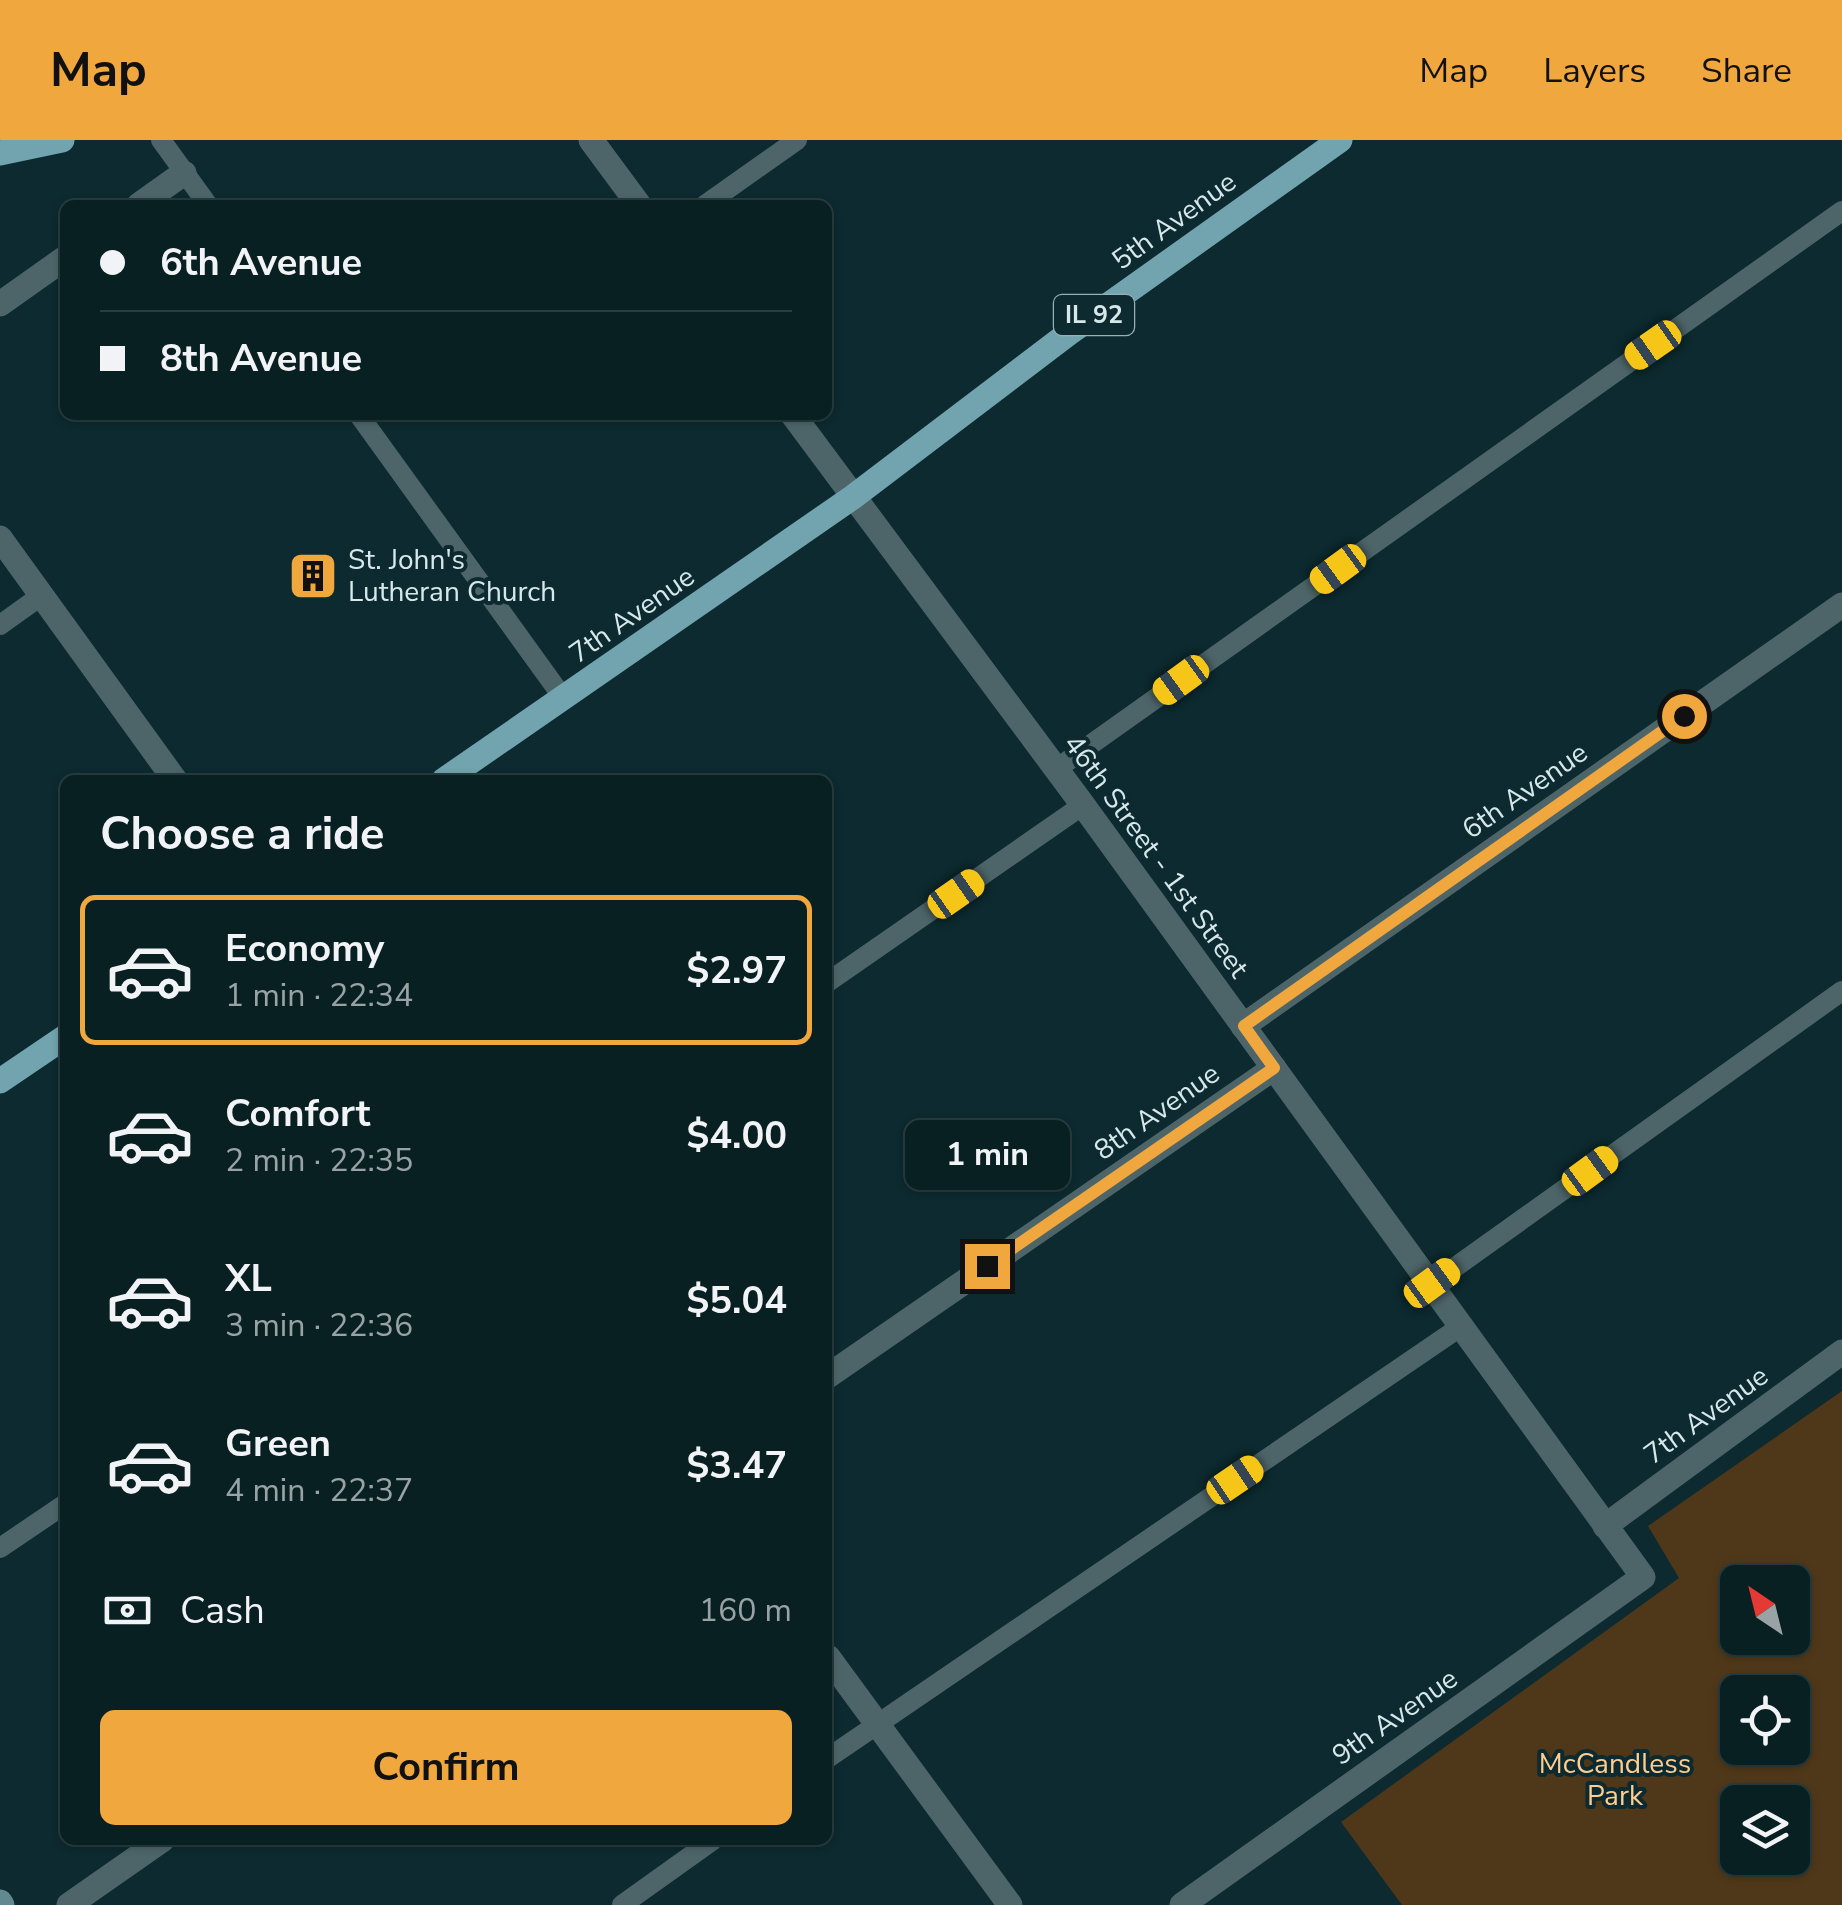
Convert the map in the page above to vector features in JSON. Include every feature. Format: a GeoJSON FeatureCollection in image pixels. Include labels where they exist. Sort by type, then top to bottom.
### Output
{"type":"FeatureCollection","features":[{"type":"Feature","properties":{"kind":"main road"},"geometry":{"type":"LineString","coordinates":[[0,153],[62,140]]}},
{"type":"Feature","properties":{"kind":"main road","name":"5th Avenue"},"geometry":{"type":"LineString","coordinates":[[853,496],[1069,333],[1340,140]]}},
{"type":"Feature","properties":{"kind":"main road","name":"7th Avenue"},"geometry":{"type":"LineString","coordinates":[[451,775],[853,496]]}},
{"type":"Feature","properties":{"kind":"main road"},"geometry":{"type":"LineString","coordinates":[[0,1082],[60,1040]]}},
{"type":"Feature","properties":{"kind":"street"},"geometry":{"type":"LineString","coordinates":[[591,140],[635,200]]}},
{"type":"Feature","properties":{"kind":"street"},"geometry":{"type":"LineString","coordinates":[[146,200],[184,172]]}},
{"type":"Feature","properties":{"kind":"street"},"geometry":{"type":"LineString","coordinates":[[0,304],[60,262]]}},
{"type":"Feature","properties":{"kind":"street","name":"46th Street - 1st Street"},"geometry":{"type":"LineString","coordinates":[[797,420],[1463,1324],[1643,1578]]}},
{"type":"Feature","properties":{"kind":"street"},"geometry":{"type":"LineString","coordinates":[[0,538],[171,775]]}},
{"type":"Feature","properties":{"kind":"street","name":"6th Avenue"},"geometry":{"type":"LineString","coordinates":[[1244,1026],[1842,604]]}},
{"type":"Feature","properties":{"kind":"street","name":"8th Avenue"},"geometry":{"type":"LineString","coordinates":[[832,1373],[1274,1068]]}},
{"type":"Feature","properties":{"kind":"street","name":"7th Avenue"},"geometry":{"type":"LineString","coordinates":[[1605,1526],[1842,1352]]}},
{"type":"Feature","properties":{"kind":"street","name":"9th Avenue"},"geometry":{"type":"LineString","coordinates":[[1182,1905],[1643,1578]]}},
{"type":"Feature","properties":{"kind":"street"},"geometry":{"type":"LineString","coordinates":[[832,1662],[1010,1905]]}},
{"type":"Feature","properties":{"kind":"street"},"geometry":{"type":"LineString","coordinates":[[68,1905],[155,1845]]}},
{"type":"Feature","properties":{"kind":"lane"},"geometry":{"type":"LineString","coordinates":[[161,140],[204,200]]}},
{"type":"Feature","properties":{"kind":"lane"},"geometry":{"type":"LineString","coordinates":[[712,200],[797,140]]}},
{"type":"Feature","properties":{"kind":"lane"},"geometry":{"type":"LineString","coordinates":[[1055,770],[1842,211]]}},
{"type":"Feature","properties":{"kind":"lane"},"geometry":{"type":"LineString","coordinates":[[363,420],[564,699]]}},
{"type":"Feature","properties":{"kind":"lane"},"geometry":{"type":"LineString","coordinates":[[0,624],[42,595]]}},
{"type":"Feature","properties":{"kind":"lane"},"geometry":{"type":"LineString","coordinates":[[832,979],[1084,806]]}},
{"type":"Feature","properties":{"kind":"lane"},"geometry":{"type":"LineString","coordinates":[[1432,1283],[1842,991]]}},
{"type":"Feature","properties":{"kind":"lane"},"geometry":{"type":"LineString","coordinates":[[832,1755],[1463,1324]]}},
{"type":"Feature","properties":{"kind":"lane"},"geometry":{"type":"LineString","coordinates":[[0,1548],[60,1507]]}},
{"type":"Feature","properties":{"kind":"lane"},"geometry":{"type":"LineString","coordinates":[[622,1905],[706,1845]]}},
{"type":"Feature","properties":{"kind":"green space","name":"McCandless Park"},"geometry":{"type":"Polygon","coordinates":[[[1842,1391],[1842,1905],[1402,1905],[1341,1822],[1679,1578],[1648,1526],[1842,1391]]]}},
{"type":"Feature","properties":{"kind":"place","name":"St. John's Lutheran Church"},"geometry":{"type":"Point","coordinates":[313,576]}},
{"type":"Feature","properties":{"kind":"route"},"geometry":{"type":"LineString","coordinates":[[987,1266],[1274,1068],[1244,1026],[1684,716]]}}]}
